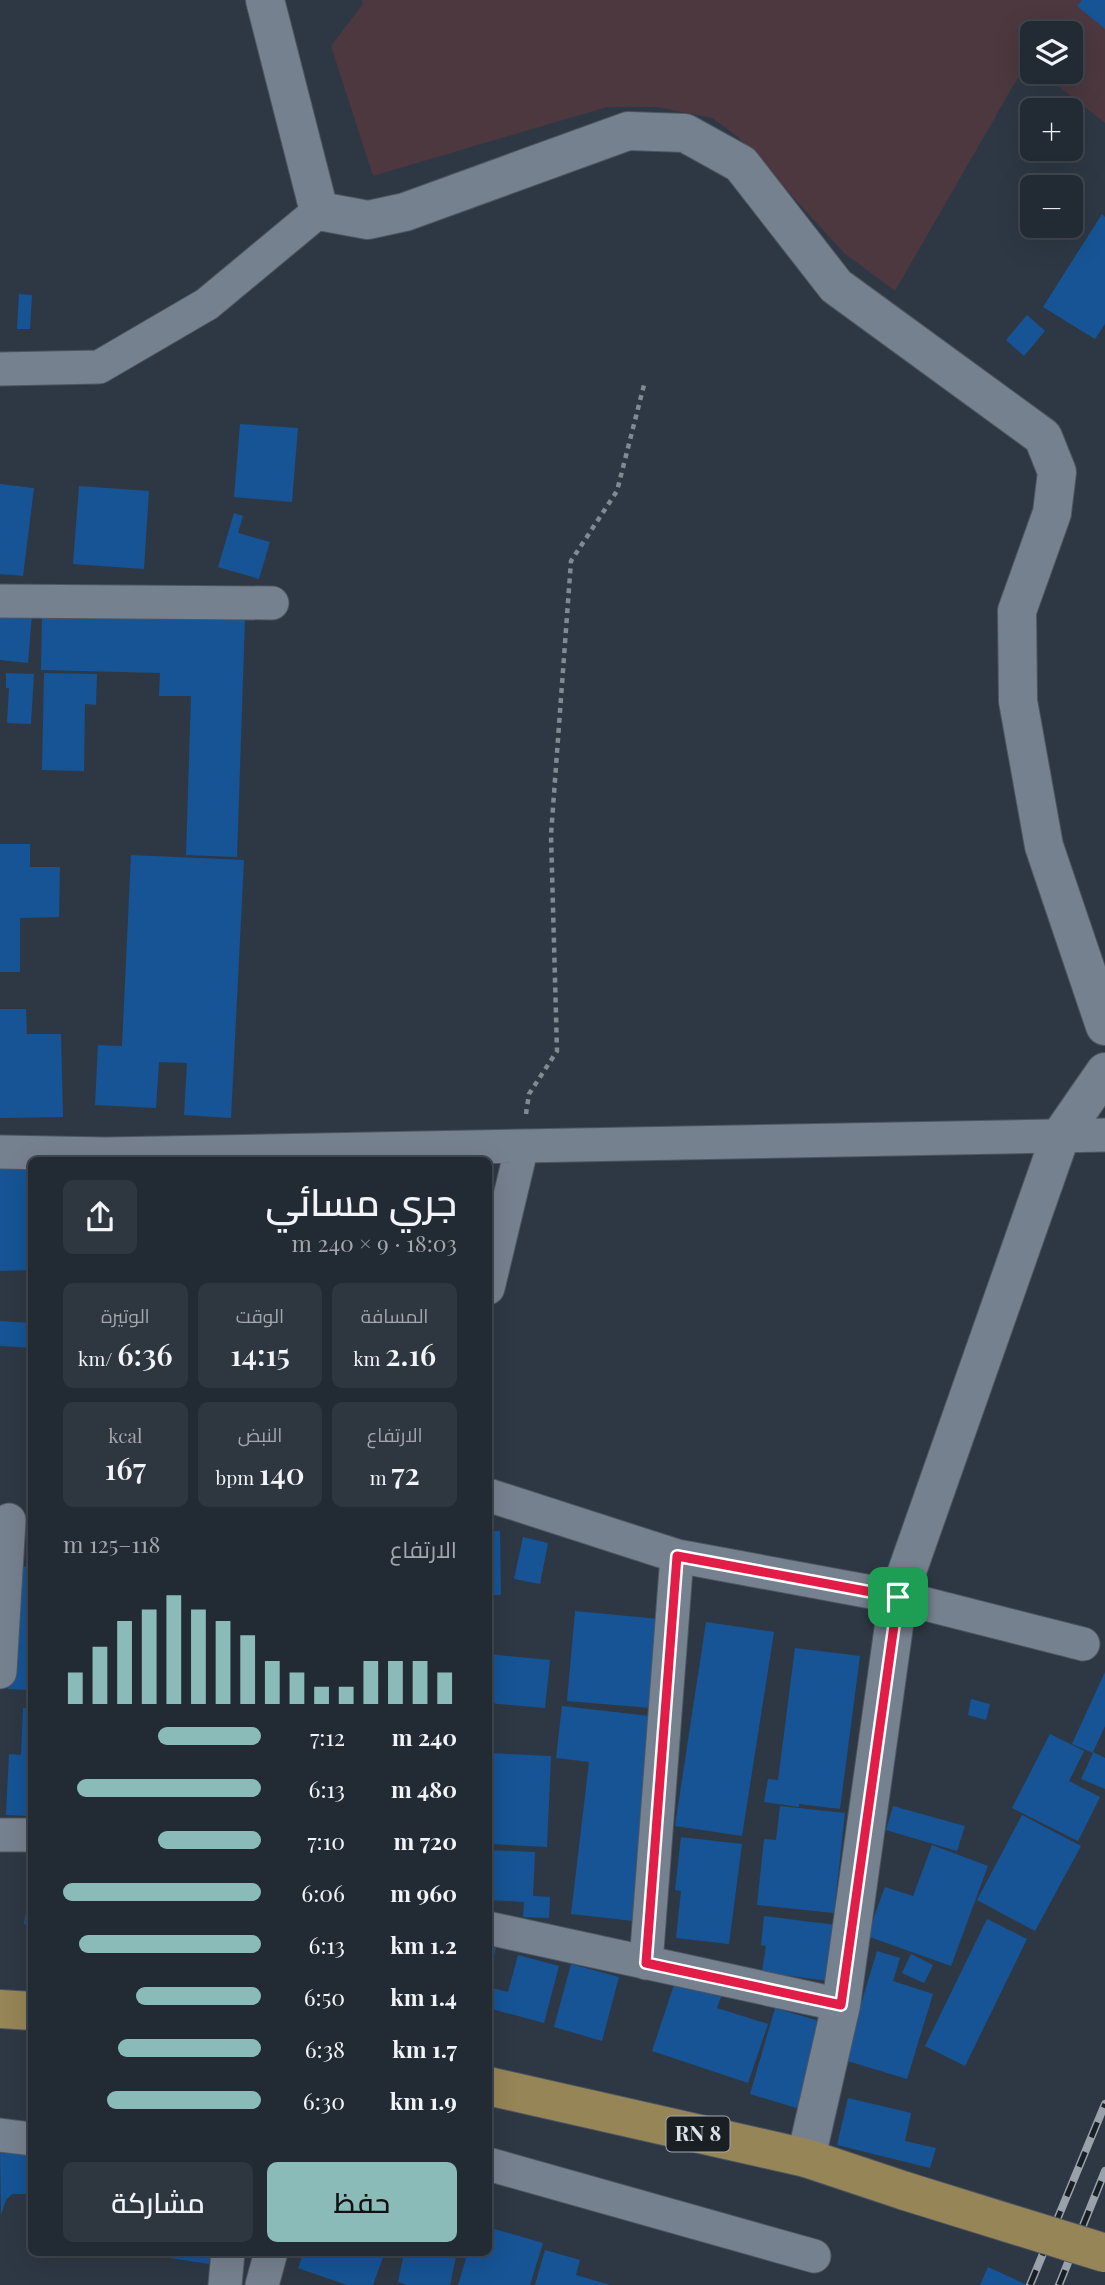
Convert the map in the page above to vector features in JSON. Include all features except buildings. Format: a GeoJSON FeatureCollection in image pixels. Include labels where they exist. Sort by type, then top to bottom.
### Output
{"type":"FeatureCollection","features":[{"type":"Feature","properties":{"kind":"main road"},"geometry":{"type":"LineString","coordinates":[[0,2009],[28,2011]]}},
{"type":"Feature","properties":{"kind":"main road","name":"RN 8"},"geometry":{"type":"LineString","coordinates":[[492,2087],[806,2158],[1105,2253]]}},
{"type":"Feature","properties":{"kind":"street"},"geometry":{"type":"LineString","coordinates":[[265,0],[319,211]]}},
{"type":"Feature","properties":{"kind":"street"},"geometry":{"type":"LineString","coordinates":[[319,211],[368,220],[405,212],[628,131],[685,133],[741,164],[836,286],[1043,437],[1056,472],[1052,513],[1017,611],[1018,701],[1044,846],[1105,1027]]}},
{"type":"Feature","properties":{"kind":"street"},"geometry":{"type":"LineString","coordinates":[[0,369],[99,367],[207,304],[319,211]]}},
{"type":"Feature","properties":{"kind":"street"},"geometry":{"type":"LineString","coordinates":[[0,601],[272,603]]}},
{"type":"Feature","properties":{"kind":"street"},"geometry":{"type":"LineString","coordinates":[[806,2158],[841,2005],[898,1597],[1060,1137],[1105,1072]]}},
{"type":"Feature","properties":{"kind":"street"},"geometry":{"type":"LineString","coordinates":[[0,1152],[106,1157],[1105,1135]]}},
{"type":"Feature","properties":{"kind":"street"},"geometry":{"type":"LineString","coordinates":[[492,1271],[522,1146]]}},
{"type":"Feature","properties":{"kind":"street"},"geometry":{"type":"LineString","coordinates":[[492,1495],[677,1556],[898,1597],[1083,1644]]}},
{"type":"Feature","properties":{"kind":"street"},"geometry":{"type":"LineString","coordinates":[[0,1672],[13,1520]]}},
{"type":"Feature","properties":{"kind":"street"},"geometry":{"type":"LineString","coordinates":[[646,1963],[677,1556]]}},
{"type":"Feature","properties":{"kind":"street"},"geometry":{"type":"LineString","coordinates":[[0,1835],[28,1835]]}},
{"type":"Feature","properties":{"kind":"street"},"geometry":{"type":"LineString","coordinates":[[492,1929],[841,2005]]}},
{"type":"Feature","properties":{"kind":"street"},"geometry":{"type":"LineString","coordinates":[[0,2135],[28,2138]]}},
{"type":"Feature","properties":{"kind":"street"},"geometry":{"type":"LineString","coordinates":[[492,2165],[814,2256]]}},
{"type":"Feature","properties":{"kind":"street"},"geometry":{"type":"LineString","coordinates":[[225,2285],[228,2256]]}},
{"type":"Feature","properties":{"kind":"street"},"geometry":{"type":"LineString","coordinates":[[262,2285],[270,2256]]}},
{"type":"Feature","properties":{"kind":"path"},"geometry":{"type":"LineString","coordinates":[[522,1146],[528,1094],[557,1051],[551,835],[571,561],[617,491],[645,381]]}},
{"type":"Feature","properties":{"kind":"shaded area"},"geometry":{"type":"Polygon","coordinates":[[[362,0],[1105,0],[1105,123],[1083,106],[1083,98],[1073,98],[1055,84],[1083,84],[1083,21],[1020,21],[1020,74],[895,291],[844,253],[737,136],[712,118],[657,107],[607,107],[373,176],[331,46],[363,4],[362,0]]]}},
{"type":"Feature","properties":{"kind":"railway"},"geometry":{"type":"LineString","coordinates":[[1030,2285],[1105,2104]]}},
{"type":"Feature","properties":{"kind":"railway"},"geometry":{"type":"LineString","coordinates":[[1059,2285],[1105,2171]]}},
{"type":"Feature","properties":{"kind":"route"},"geometry":{"type":"LineString","coordinates":[[677,1556],[898,1597],[841,2005],[646,1963],[677,1556]]}}]}
